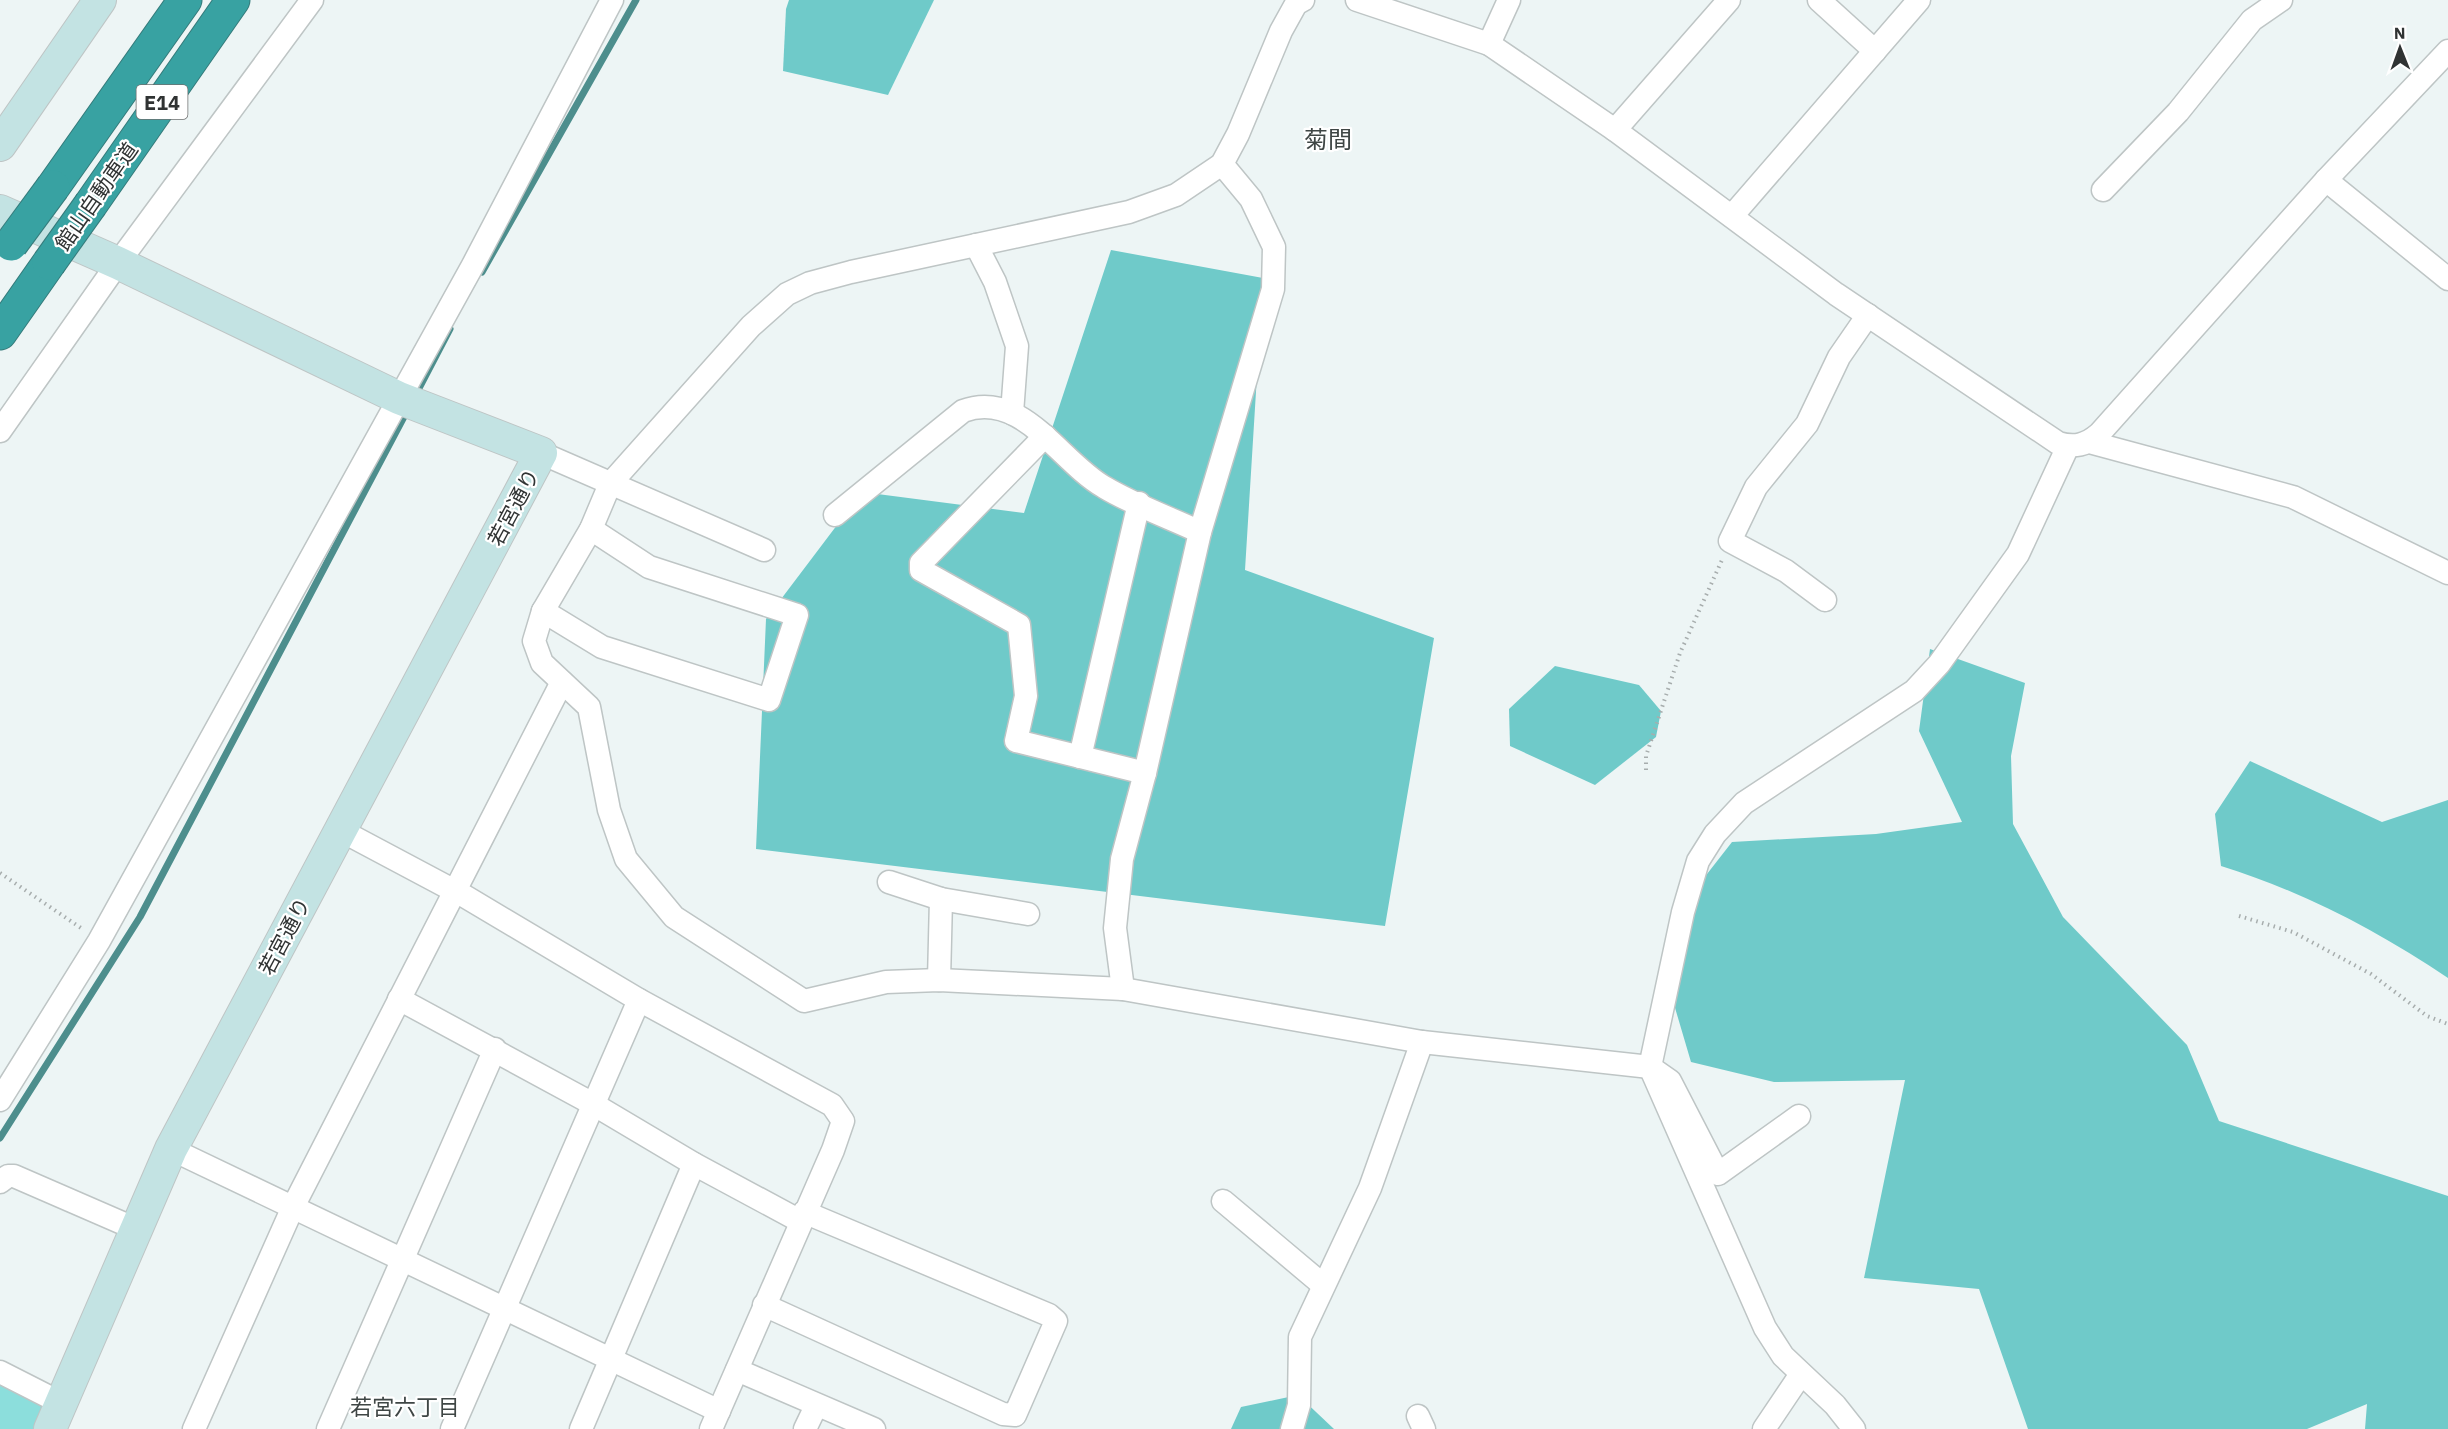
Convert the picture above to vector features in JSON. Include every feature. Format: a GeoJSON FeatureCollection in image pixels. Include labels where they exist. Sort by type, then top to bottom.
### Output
{"type":"FeatureCollection","features":[{"type":"Feature","properties":{"kind":"highway","name":"館山自動車道"},"geometry":{"type":"LineString","coordinates":[[6,252],[185,0]]}},
{"type":"Feature","properties":{"kind":"highway","name":"館山自動車道"},"geometry":{"type":"LineString","coordinates":[[0,333],[233,0]]}},
{"type":"Feature","properties":{"kind":"street"},"geometry":{"type":"LineString","coordinates":[[0,145],[100,0]]}},
{"type":"Feature","properties":{"kind":"street"},"geometry":{"type":"LineString","coordinates":[[0,431],[118,262],[312,0]]}},
{"type":"Feature","properties":{"kind":"street"},"geometry":{"type":"LineString","coordinates":[[0,1100],[99,941],[473,265],[612,0]]}},
{"type":"Feature","properties":{"kind":"street"},"geometry":{"type":"LineString","coordinates":[[1303,0],[1296,4],[1281,31],[1238,134],[1222,164],[1176,195],[1129,212],[851,272],[810,283],[787,294],[751,326],[610,484],[591,529],[543,611],[534,641],[542,663],[589,707],[609,810],[626,859],[674,917],[804,1001],[886,982],[939,980],[1123,989],[1422,1042],[1650,1067],[1670,1081],[1718,1174],[1799,1116]]}},
{"type":"Feature","properties":{"kind":"street"},"geometry":{"type":"LineString","coordinates":[[1357,0],[1489,44],[1615,130],[1868,315],[2058,443],[2079,444],[2293,497],[2417,555],[2448,573]]}},
{"type":"Feature","properties":{"kind":"street"},"geometry":{"type":"LineString","coordinates":[[1489,44],[1509,0]]}},
{"type":"Feature","properties":{"kind":"street"},"geometry":{"type":"LineString","coordinates":[[1615,130],[1729,0]]}},
{"type":"Feature","properties":{"kind":"street"},"geometry":{"type":"LineString","coordinates":[[1819,0],[1875,51]]}},
{"type":"Feature","properties":{"kind":"street"},"geometry":{"type":"LineString","coordinates":[[1732,216],[1919,0]]}},
{"type":"Feature","properties":{"kind":"street"},"geometry":{"type":"LineString","coordinates":[[2103,190],[2178,112],[2252,20],[2281,0]]}},
{"type":"Feature","properties":{"kind":"street"},"geometry":{"type":"LineString","coordinates":[[1854,1429],[1834,1405],[1783,1356],[1765,1328],[1650,1067],[1683,912],[1698,861],[1715,834],[1744,803],[1914,690],[1939,664],[2019,555],[2079,444],[2448,51]]}},
{"type":"Feature","properties":{"kind":"street"},"geometry":{"type":"LineString","coordinates":[[1123,989],[1115,928],[1122,859],[1145,773],[1200,532],[1273,289],[1274,247],[1251,199],[1222,164]]}},
{"type":"Feature","properties":{"kind":"street"},"geometry":{"type":"LineString","coordinates":[[2326,180],[2448,279]]}},
{"type":"Feature","properties":{"kind":"street"},"geometry":{"type":"LineString","coordinates":[[0,211],[118,262],[399,398],[541,453],[764,550]]}},
{"type":"Feature","properties":{"kind":"street"},"geometry":{"type":"LineString","coordinates":[[976,245],[995,282],[1016,339],[1012,413]]}},
{"type":"Feature","properties":{"kind":"street"},"geometry":{"type":"LineString","coordinates":[[1825,600],[1786,571],[1730,541],[1756,487],[1806,424],[1839,357],[1868,315]]}},
{"type":"Feature","properties":{"kind":"street"},"geometry":{"type":"LineString","coordinates":[[835,515],[963,411],[988,405],[1012,413],[1045,436],[1103,487],[1200,532]]}},
{"type":"Feature","properties":{"kind":"street"},"geometry":{"type":"LineString","coordinates":[[1045,436],[921,562],[921,570],[1019,625],[1026,696],[1016,741],[1145,773]]}},
{"type":"Feature","properties":{"kind":"street","name":"若宮通り"},"geometry":{"type":"LineString","coordinates":[[56,1416],[171,1149],[541,453]]}},
{"type":"Feature","properties":{"kind":"street"},"geometry":{"type":"LineString","coordinates":[[1080,757],[1139,503]]}},
{"type":"Feature","properties":{"kind":"street"},"geometry":{"type":"LineString","coordinates":[[543,611],[602,647],[769,700],[797,615],[649,567],[591,529]]}},
{"type":"Feature","properties":{"kind":"street"},"geometry":{"type":"LineString","coordinates":[[194,1429],[292,1208],[562,682]]}},
{"type":"Feature","properties":{"kind":"street"},"geometry":{"type":"LineString","coordinates":[[171,1149],[611,1359],[715,1420],[833,1150],[843,1121],[832,1105],[639,1000],[454,891],[340,830]]}},
{"type":"Feature","properties":{"kind":"street"},"geometry":{"type":"LineString","coordinates":[[889,882],[941,899],[1028,914]]}},
{"type":"Feature","properties":{"kind":"street"},"geometry":{"type":"LineString","coordinates":[[939,980],[941,899]]}},
{"type":"Feature","properties":{"kind":"street"},"geometry":{"type":"LineString","coordinates":[[399,999],[495,1049],[694,1164],[802,1217],[1049,1315],[1056,1321],[1015,1415],[1003,1414],[764,1305]]}},
{"type":"Feature","properties":{"kind":"street"},"geometry":{"type":"LineString","coordinates":[[452,1429],[639,1000]]}},
{"type":"Feature","properties":{"kind":"street"},"geometry":{"type":"LineString","coordinates":[[1292,1429],[1299,1405],[1300,1337],[1370,1188],[1422,1042]]}},
{"type":"Feature","properties":{"kind":"street"},"geometry":{"type":"LineString","coordinates":[[328,1429],[495,1049]]}},
{"type":"Feature","properties":{"kind":"street"},"geometry":{"type":"LineString","coordinates":[[581,1429],[694,1164]]}},
{"type":"Feature","properties":{"kind":"street"},"geometry":{"type":"LineString","coordinates":[[0,1182],[8,1176],[14,1176],[136,1229]]}},
{"type":"Feature","properties":{"kind":"street"},"geometry":{"type":"LineString","coordinates":[[1223,1201],[1323,1285]]}},
{"type":"Feature","properties":{"kind":"street"},"geometry":{"type":"LineString","coordinates":[[737,1370],[816,1406],[874,1429]]}},
{"type":"Feature","properties":{"kind":"street"},"geometry":{"type":"LineString","coordinates":[[0,1372],[56,1416]]}},
{"type":"Feature","properties":{"kind":"street"},"geometry":{"type":"LineString","coordinates":[[1764,1429],[1801,1374]]}},
{"type":"Feature","properties":{"kind":"street"},"geometry":{"type":"LineString","coordinates":[[805,1429],[816,1406]]}},
{"type":"Feature","properties":{"kind":"path"},"geometry":{"type":"LineString","coordinates":[[1646,770],[1646,756],[1680,653],[1730,541]]}},
{"type":"Feature","properties":{"kind":"path"},"geometry":{"type":"LineString","coordinates":[[0,873],[99,941]]}},
{"type":"Feature","properties":{"kind":"path"},"geometry":{"type":"LineString","coordinates":[[2239,916],[2293,932],[2371,974],[2427,1016],[2448,1024]]}},
{"type":"Feature","properties":{"kind":"shaded area"},"geometry":{"type":"Polygon","coordinates":[[[789,0],[934,0],[888,95],[783,71],[786,9],[789,0]]]}},
{"type":"Feature","properties":{"kind":"shaded area"},"geometry":{"type":"Polygon","coordinates":[[[1111,250],[1263,278],[1245,570],[1434,638],[1385,926],[756,849],[766,619],[862,492],[1024,513],[1111,250]]]}},
{"type":"Feature","properties":{"kind":"shaded area"},"geometry":{"type":"Polygon","coordinates":[[[1930,649],[2025,683],[2011,756],[2013,824],[2063,917],[2187,1045],[2219,1121],[2448,1196],[2448,1429],[2365,1429],[2367,1404],[2307,1429],[2028,1429],[1979,1289],[1864,1278],[1905,1080],[1774,1082],[1691,1062],[1668,984],[1682,906],[1732,842],[1876,834],[1962,822],[1919,731],[1930,649]]]}},
{"type":"Feature","properties":{"kind":"shaded area"},"geometry":{"type":"Polygon","coordinates":[[[1555,666],[1639,685],[1661,711],[1656,737],[1595,785],[1510,746],[1509,709],[1555,666]]]}},
{"type":"Feature","properties":{"kind":"shaded area"},"geometry":{"type":"Polygon","coordinates":[[[2250,761],[2382,822],[2448,800],[2448,978],[2367,928],[2339,914],[2281,887],[2221,866],[2215,814],[2250,761]]]}},
{"type":"Feature","properties":{"kind":"shaded area"},"geometry":{"type":"Polygon","coordinates":[[[0,1372],[61,1403],[50,1429],[0,1429],[0,1372]]]}},
{"type":"Feature","properties":{"kind":"shaded area"},"geometry":{"type":"Polygon","coordinates":[[[1298,1395],[1334,1429],[1231,1429],[1241,1407],[1298,1395]]]}},
{"type":"Feature","properties":{"kind":"waterway"},"geometry":{"type":"LineString","coordinates":[[482,272],[636,0]]}},
{"type":"Feature","properties":{"kind":"waterway"},"geometry":{"type":"LineString","coordinates":[[415,396],[450,329]]}},
{"type":"Feature","properties":{"kind":"waterway"},"geometry":{"type":"LineString","coordinates":[[0,1138],[140,917],[407,411]]}},
{"type":"Feature","properties":{"kind":"district","name":"菊間"},"geometry":{"type":"Point","coordinates":[1328,139]}},
{"type":"Feature","properties":{"kind":"district","name":"若宮六丁目"},"geometry":{"type":"Point","coordinates":[405,1406]}}]}
